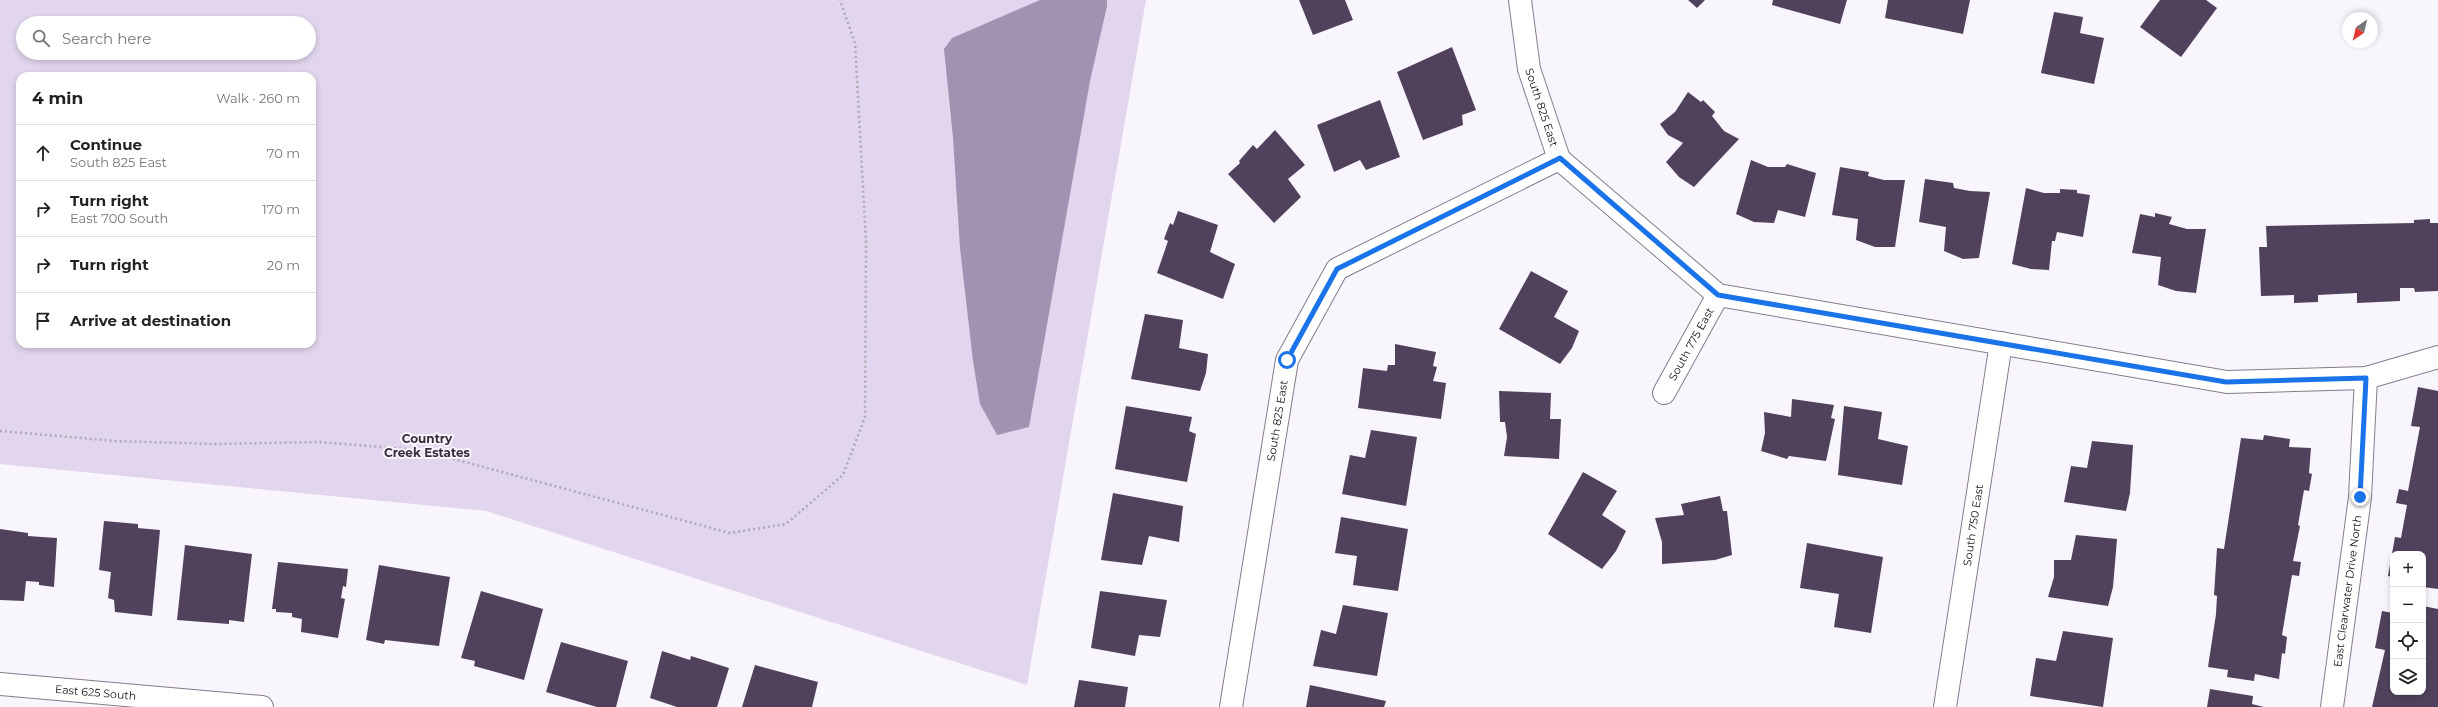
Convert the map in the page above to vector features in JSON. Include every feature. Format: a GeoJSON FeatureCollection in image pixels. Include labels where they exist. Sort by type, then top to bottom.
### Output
{"type":"FeatureCollection","features":[{"type":"Feature","properties":{"kind":"street","name":"South 825 East"},"geometry":{"type":"LineString","coordinates":[[1232,707],[1287,360],[1337,269],[1560,158],[1529,69],[1520,0]]}},
{"type":"Feature","properties":{"kind":"street"},"geometry":{"type":"LineString","coordinates":[[1560,158],[1718,295],[2226,382],[2366,378],[2438,357]]}},
{"type":"Feature","properties":{"kind":"street","name":"South 775 East"},"geometry":{"type":"LineString","coordinates":[[1664,393],[1718,295]]}},
{"type":"Feature","properties":{"kind":"street","name":"South 750 East"},"geometry":{"type":"LineString","coordinates":[[1945,707],[2001,343]]}},
{"type":"Feature","properties":{"kind":"street","name":"East Clearwater Drive North"},"geometry":{"type":"LineString","coordinates":[[2332,707],[2360,497],[2366,378]]}},
{"type":"Feature","properties":{"kind":"street","name":"East 625 South"},"geometry":{"type":"LineString","coordinates":[[0,684],[262,707]]}},
{"type":"Feature","properties":{"kind":"path"},"geometry":{"type":"LineString","coordinates":[[0,431],[115,441],[216,444],[318,442],[420,450],[730,533],[786,524],[843,475],[865,417],[866,242],[855,43],[840,0]]}},
{"type":"Feature","properties":{"kind":"shaded area"},"geometry":{"type":"Polygon","coordinates":[[[0,0],[1146,0],[1027,685],[486,511],[0,464],[0,0]]]}},
{"type":"Feature","properties":{"kind":"shaded area"},"geometry":{"type":"Polygon","coordinates":[[[1040,0],[1107,0],[1107,6],[1090,81],[1029,427],[997,435],[980,404],[973,361],[960,248],[953,138],[944,49],[952,38],[1040,0]]]}},
{"type":"Feature","properties":{"kind":"building"},"geometry":{"type":"Polygon","coordinates":[[[1299,0],[1345,0],[1353,20],[1313,35],[1299,0]]]}},
{"type":"Feature","properties":{"kind":"building"},"geometry":{"type":"Polygon","coordinates":[[[1688,0],[1705,0],[1697,8],[1688,0]]]}},
{"type":"Feature","properties":{"kind":"building"},"geometry":{"type":"Polygon","coordinates":[[[1773,0],[1847,0],[1840,24],[1772,5],[1773,0]]]}},
{"type":"Feature","properties":{"kind":"building"},"geometry":{"type":"Polygon","coordinates":[[[1888,0],[1970,0],[1963,34],[1885,18],[1888,0]]]}},
{"type":"Feature","properties":{"kind":"building"},"geometry":{"type":"Polygon","coordinates":[[[2160,0],[2206,0],[2217,8],[2181,57],[2140,27],[2160,0]]]}},
{"type":"Feature","properties":{"kind":"building"},"geometry":{"type":"Polygon","coordinates":[[[2054,12],[2083,17],[2080,33],[2104,38],[2094,84],[2041,73],[2054,12]]]}},
{"type":"Feature","properties":{"kind":"building"},"geometry":{"type":"Polygon","coordinates":[[[1452,47],[1476,110],[1462,115],[1463,125],[1423,140],[1397,72],[1452,47]]]}},
{"type":"Feature","properties":{"kind":"building"},"geometry":{"type":"Polygon","coordinates":[[[1688,92],[1701,102],[1703,100],[1715,112],[1712,116],[1724,131],[1739,139],[1694,187],[1679,177],[1666,162],[1683,143],[1668,135],[1660,124],[1675,112],[1688,92]]]}},
{"type":"Feature","properties":{"kind":"building"},"geometry":{"type":"Polygon","coordinates":[[[1380,100],[1400,157],[1366,170],[1360,160],[1334,172],[1317,125],[1380,100]]]}},
{"type":"Feature","properties":{"kind":"building"},"geometry":{"type":"Polygon","coordinates":[[[1275,130],[1305,165],[1288,179],[1301,197],[1274,223],[1228,174],[1240,163],[1239,161],[1253,145],[1257,149],[1275,130]]]}},
{"type":"Feature","properties":{"kind":"building"},"geometry":{"type":"Polygon","coordinates":[[[1751,160],[1768,167],[1785,167],[1787,164],[1816,173],[1805,217],[1778,210],[1774,223],[1754,222],[1736,214],[1751,160]]]}},
{"type":"Feature","properties":{"kind":"building"},"geometry":{"type":"Polygon","coordinates":[[[1840,167],[1869,172],[1868,176],[1884,180],[1905,180],[1895,247],[1875,247],[1856,240],[1858,219],[1832,215],[1840,167]]]}},
{"type":"Feature","properties":{"kind":"building"},"geometry":{"type":"Polygon","coordinates":[[[1925,179],[1953,183],[1954,188],[1970,191],[1990,192],[1979,258],[1963,259],[1944,251],[1946,227],[1919,222],[1925,179]]]}},
{"type":"Feature","properties":{"kind":"building"},"geometry":{"type":"Polygon","coordinates":[[[2026,188],[2044,193],[2060,193],[2060,189],[2077,190],[2077,193],[2090,195],[2083,237],[2057,232],[2055,241],[2052,241],[2049,270],[2031,269],[2012,264],[2026,188]]]}},
{"type":"Feature","properties":{"kind":"building"},"geometry":{"type":"Polygon","coordinates":[[[1178,211],[1218,225],[1210,252],[1235,264],[1223,299],[1157,273],[1168,241],[1164,239],[1170,223],[1173,225],[1178,211]]]}},
{"type":"Feature","properties":{"kind":"building"},"geometry":{"type":"Polygon","coordinates":[[[2155,213],[2172,217],[2169,224],[2187,229],[2206,229],[2196,293],[2176,291],[2158,285],[2161,257],[2132,253],[2140,214],[2155,217],[2155,213]]]}},
{"type":"Feature","properties":{"kind":"building"},"geometry":{"type":"Polygon","coordinates":[[[2430,219],[2430,223],[2438,223],[2438,291],[2415,292],[2414,288],[2400,288],[2400,301],[2357,303],[2357,293],[2318,295],[2318,302],[2294,303],[2294,295],[2261,296],[2259,247],[2267,247],[2266,226],[2414,223],[2414,220],[2430,219]]]}},
{"type":"Feature","properties":{"kind":"building"},"geometry":{"type":"Polygon","coordinates":[[[1531,271],[1568,291],[1554,317],[1579,331],[1572,348],[1560,364],[1499,329],[1531,271]]]}},
{"type":"Feature","properties":{"kind":"building"},"geometry":{"type":"Polygon","coordinates":[[[1145,314],[1183,320],[1179,348],[1208,354],[1206,373],[1200,391],[1131,379],[1145,314]]]}},
{"type":"Feature","properties":{"kind":"building"},"geometry":{"type":"Polygon","coordinates":[[[1395,344],[1436,352],[1433,366],[1437,367],[1433,381],[1446,383],[1441,419],[1358,408],[1363,368],[1387,371],[1388,365],[1395,365],[1395,344]]]}},
{"type":"Feature","properties":{"kind":"building"},"geometry":{"type":"Polygon","coordinates":[[[2418,387],[2438,391],[2438,589],[2426,587],[2426,551],[2392,551],[2395,537],[2401,538],[2407,505],[2396,503],[2399,489],[2408,491],[2420,427],[2411,426],[2418,387]]]}},
{"type":"Feature","properties":{"kind":"building"},"geometry":{"type":"Polygon","coordinates":[[[1499,391],[1551,393],[1550,419],[1561,419],[1559,459],[1504,456],[1507,437],[1505,422],[1500,422],[1499,391]]]}},
{"type":"Feature","properties":{"kind":"building"},"geometry":{"type":"Polygon","coordinates":[[[1792,399],[1834,405],[1831,418],[1835,419],[1826,461],[1789,456],[1787,459],[1761,451],[1765,433],[1764,412],[1791,417],[1792,399]]]}},
{"type":"Feature","properties":{"kind":"building"},"geometry":{"type":"Polygon","coordinates":[[[1126,406],[1192,417],[1189,431],[1196,434],[1187,482],[1115,469],[1126,406]]]}},
{"type":"Feature","properties":{"kind":"building"},"geometry":{"type":"Polygon","coordinates":[[[1844,406],[1882,412],[1878,439],[1908,446],[1902,485],[1838,475],[1844,406]]]}},
{"type":"Feature","properties":{"kind":"building"},"geometry":{"type":"Polygon","coordinates":[[[1371,430],[1417,437],[1406,506],[1342,494],[1350,455],[1365,458],[1371,430]]]}},
{"type":"Feature","properties":{"kind":"building"},"geometry":{"type":"Polygon","coordinates":[[[2264,435],[2290,439],[2289,447],[2311,448],[2309,473],[2312,474],[2309,491],[2304,490],[2298,525],[2300,526],[2293,561],[2301,562],[2299,576],[2292,575],[2282,635],[2287,637],[2285,654],[2282,653],[2279,679],[2255,674],[2254,681],[2227,677],[2228,670],[2208,667],[2216,614],[2217,596],[2214,595],[2217,548],[2224,549],[2241,438],[2263,440],[2264,435]]]}},
{"type":"Feature","properties":{"kind":"building"},"geometry":{"type":"Polygon","coordinates":[[[2092,441],[2133,445],[2130,493],[2126,511],[2064,502],[2071,466],[2087,468],[2092,441]]]}},
{"type":"Feature","properties":{"kind":"building"},"geometry":{"type":"Polygon","coordinates":[[[1583,472],[1617,491],[1602,515],[1626,531],[1616,551],[1602,569],[1548,534],[1583,472]]]}},
{"type":"Feature","properties":{"kind":"building"},"geometry":{"type":"Polygon","coordinates":[[[1113,493],[1183,506],[1179,542],[1149,536],[1142,565],[1101,560],[1113,493]]]}},
{"type":"Feature","properties":{"kind":"building"},"geometry":{"type":"Polygon","coordinates":[[[1720,496],[1723,511],[1727,511],[1732,555],[1715,560],[1662,564],[1662,542],[1655,518],[1684,515],[1681,504],[1720,496]]]}},
{"type":"Feature","properties":{"kind":"building"},"geometry":{"type":"Polygon","coordinates":[[[1341,517],[1408,529],[1398,591],[1353,585],[1357,556],[1335,553],[1341,517]]]}},
{"type":"Feature","properties":{"kind":"building"},"geometry":{"type":"Polygon","coordinates":[[[104,521],[138,524],[138,528],[160,530],[152,616],[115,612],[114,600],[108,598],[111,572],[99,570],[104,521]]]}},
{"type":"Feature","properties":{"kind":"building"},"geometry":{"type":"Polygon","coordinates":[[[0,529],[28,533],[28,536],[57,538],[54,587],[39,585],[39,582],[26,581],[24,601],[0,600],[0,529]]]}},
{"type":"Feature","properties":{"kind":"building"},"geometry":{"type":"Polygon","coordinates":[[[2076,535],[2117,539],[2113,587],[2108,606],[2048,597],[2054,577],[2054,560],[2071,560],[2076,535]]]}},
{"type":"Feature","properties":{"kind":"building"},"geometry":{"type":"Polygon","coordinates":[[[1807,543],[1883,557],[1871,633],[1834,627],[1839,594],[1800,588],[1807,543]]]}},
{"type":"Feature","properties":{"kind":"building"},"geometry":{"type":"Polygon","coordinates":[[[185,545],[252,554],[244,622],[229,620],[229,624],[177,620],[185,545]]]}},
{"type":"Feature","properties":{"kind":"building"},"geometry":{"type":"Polygon","coordinates":[[[278,562],[348,569],[346,587],[343,586],[341,598],[345,599],[338,638],[301,632],[302,619],[292,617],[292,613],[276,612],[276,609],[272,609],[278,562]]]}},
{"type":"Feature","properties":{"kind":"building"},"geometry":{"type":"Polygon","coordinates":[[[379,565],[450,577],[439,646],[385,640],[384,644],[366,640],[379,565]]]}},
{"type":"Feature","properties":{"kind":"building"},"geometry":{"type":"Polygon","coordinates":[[[2390,565],[2390,576],[2388,576],[2390,565]]]}},
{"type":"Feature","properties":{"kind":"building"},"geometry":{"type":"Polygon","coordinates":[[[481,591],[543,609],[524,680],[474,666],[475,661],[461,658],[481,591]]]}},
{"type":"Feature","properties":{"kind":"building"},"geometry":{"type":"Polygon","coordinates":[[[1100,591],[1167,600],[1160,637],[1139,635],[1135,656],[1091,648],[1100,591]]]}},
{"type":"Feature","properties":{"kind":"building"},"geometry":{"type":"Polygon","coordinates":[[[1343,605],[1388,613],[1377,676],[1313,666],[1321,630],[1336,634],[1343,605]]]}},
{"type":"Feature","properties":{"kind":"building"},"geometry":{"type":"Polygon","coordinates":[[[2426,607],[2438,609],[2438,707],[2372,707],[2385,650],[2375,648],[2382,611],[2390,612],[2390,695],[2426,695],[2426,607]]]}},
{"type":"Feature","properties":{"kind":"building"},"geometry":{"type":"Polygon","coordinates":[[[2063,631],[2113,638],[2103,707],[2030,696],[2036,658],[2056,661],[2063,631]]]}},
{"type":"Feature","properties":{"kind":"building"},"geometry":{"type":"Polygon","coordinates":[[[561,642],[628,661],[616,707],[597,707],[546,692],[561,642]]]}},
{"type":"Feature","properties":{"kind":"building"},"geometry":{"type":"Polygon","coordinates":[[[662,651],[690,660],[691,656],[729,668],[717,707],[677,707],[650,698],[662,651]]]}},
{"type":"Feature","properties":{"kind":"building"},"geometry":{"type":"Polygon","coordinates":[[[755,665],[818,682],[812,707],[742,707],[755,665]]]}},
{"type":"Feature","properties":{"kind":"building"},"geometry":{"type":"Polygon","coordinates":[[[1079,680],[1128,687],[1125,707],[1074,707],[1079,680]]]}},
{"type":"Feature","properties":{"kind":"building"},"geometry":{"type":"Polygon","coordinates":[[[1310,685],[1386,701],[1384,707],[1306,707],[1310,685]]]}},
{"type":"Feature","properties":{"kind":"building"},"geometry":{"type":"Polygon","coordinates":[[[2210,689],[2253,696],[2252,704],[2264,707],[2207,707],[2210,689]]]}},
{"type":"Feature","properties":{"kind":"district","name":"Country Creek Estates"},"geometry":{"type":"Point","coordinates":[427,445]}},
{"type":"Feature","properties":{"kind":"route"},"geometry":{"type":"LineString","coordinates":[[1287,360],[1337,269],[1560,158],[1718,295],[2226,382],[2366,378],[2360,497]]}}]}
